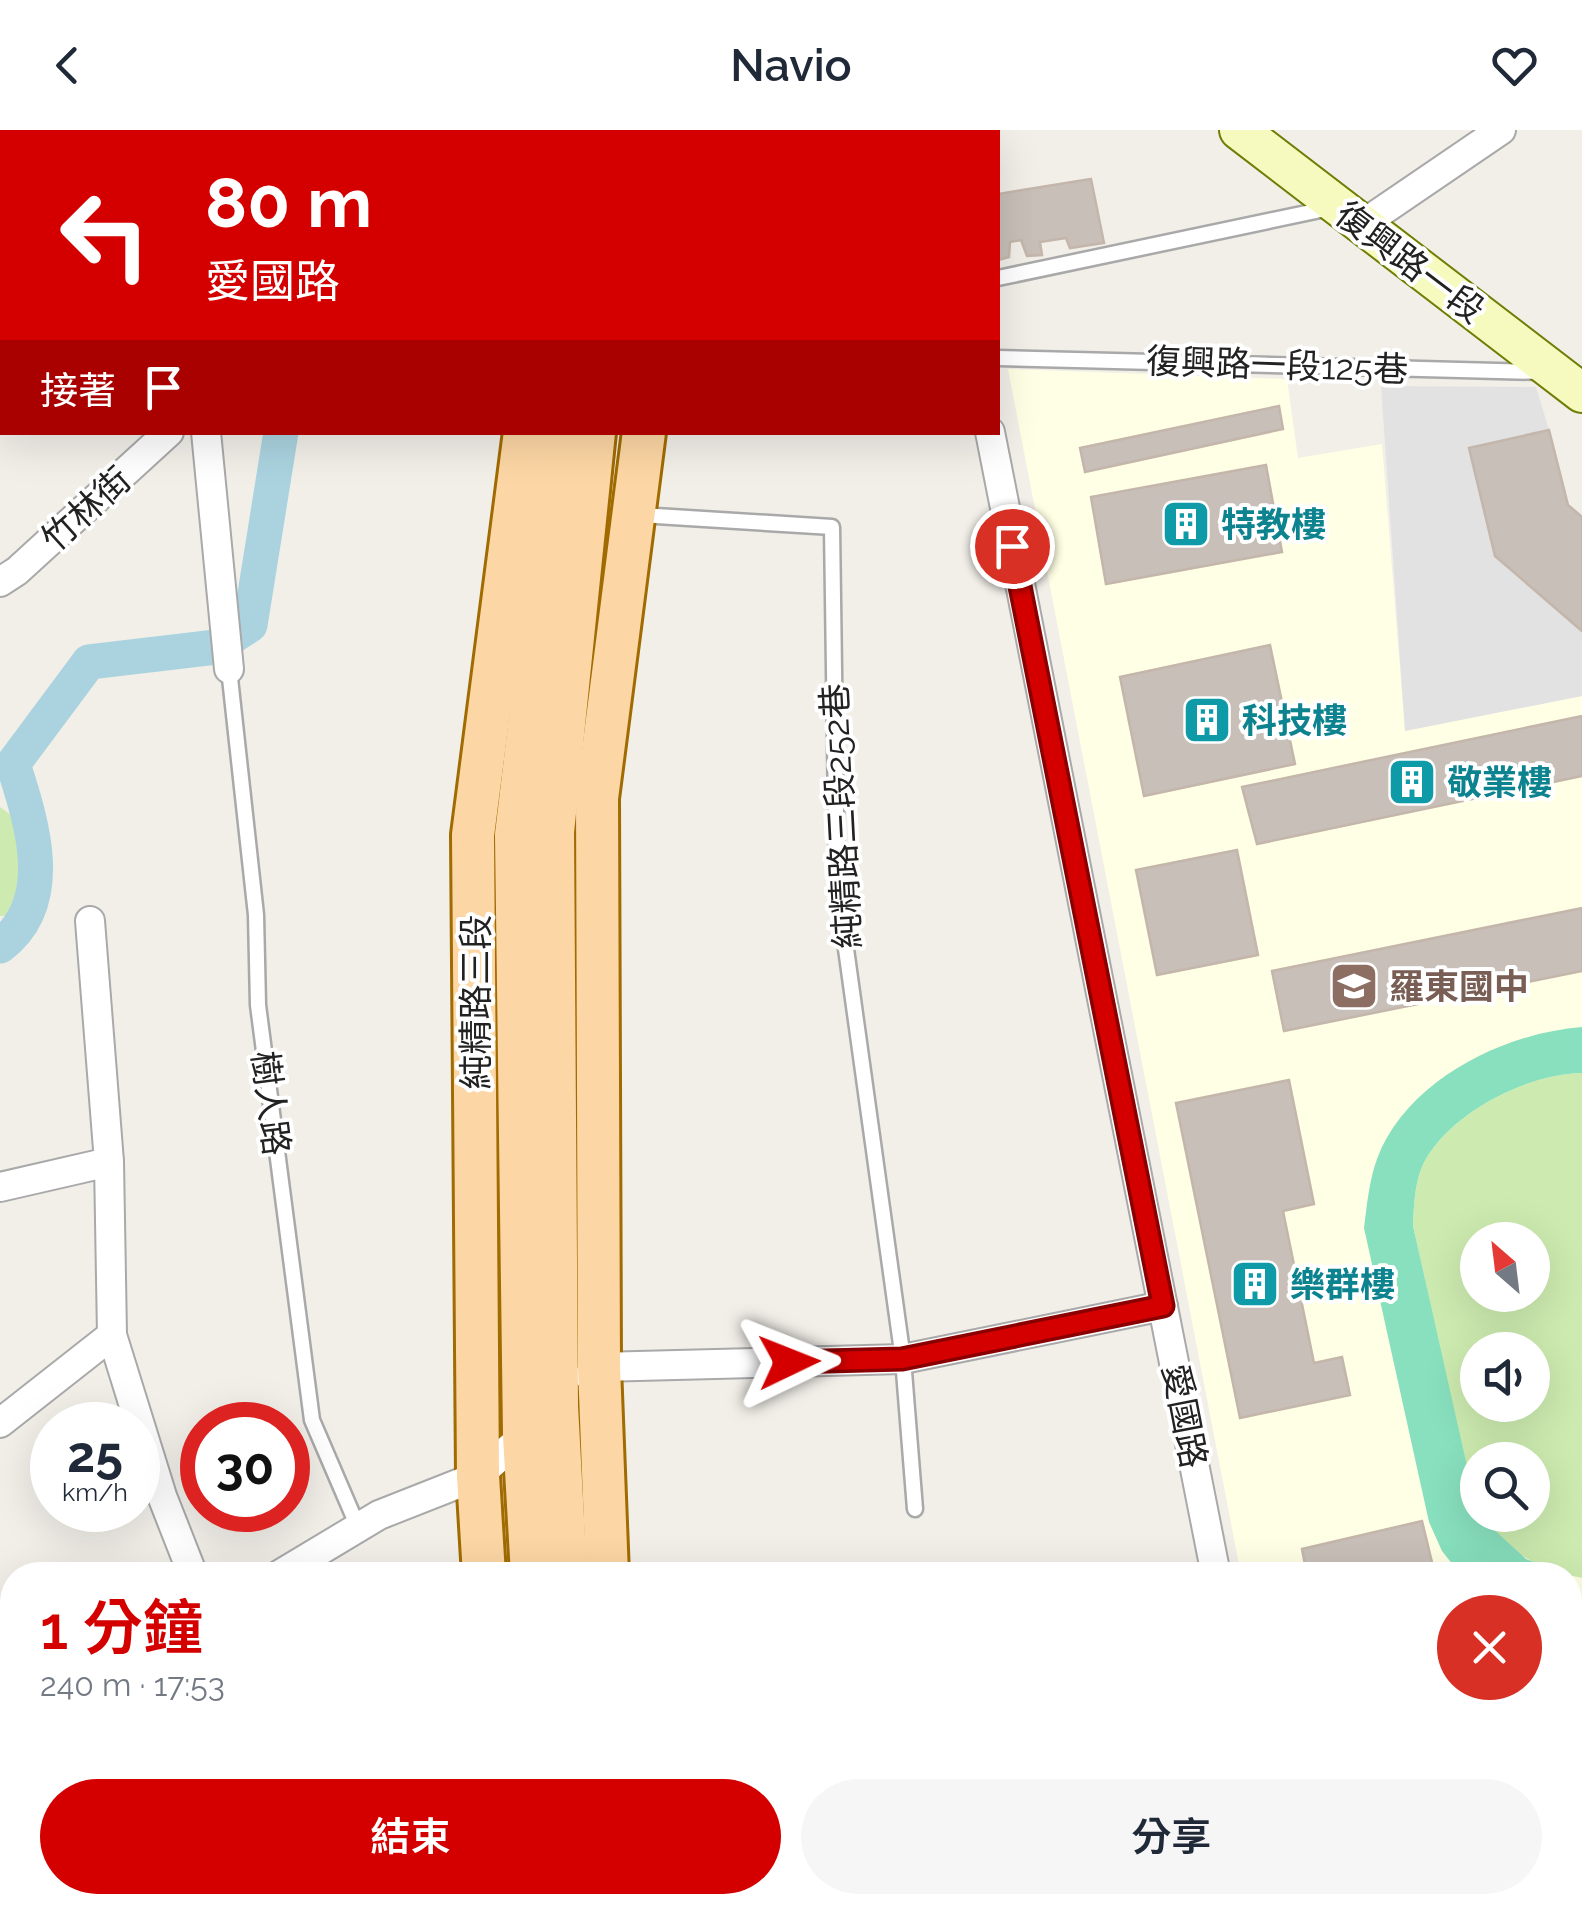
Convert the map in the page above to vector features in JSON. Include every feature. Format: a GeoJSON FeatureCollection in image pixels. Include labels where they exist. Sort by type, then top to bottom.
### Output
{"type":"FeatureCollection","features":[{"type":"Feature","properties":{"kind":"main road","name":"復興路一段"},"geometry":{"type":"LineString","coordinates":[[1239,130],[1569,383]]}},
{"type":"Feature","properties":{"kind":"main road","name":"純精路三段"},"geometry":{"type":"LineString","coordinates":[[483,1562],[478,1476],[473,835],[524,435]]}},
{"type":"Feature","properties":{"kind":"main road","name":"純精路三段"},"geometry":{"type":"LineString","coordinates":[[531,1562],[524,1435],[516,835],[564,435]]}},
{"type":"Feature","properties":{"kind":"main road"},"geometry":{"type":"LineString","coordinates":[[565,1562],[557,1406],[553,832],[594,435]]}},
{"type":"Feature","properties":{"kind":"main road"},"geometry":{"type":"LineString","coordinates":[[606,1562],[599,1367],[597,798],[644,435]]}},
{"type":"Feature","properties":{"kind":"street"},"geometry":{"type":"LineString","coordinates":[[1349,215],[1501,130]]}},
{"type":"Feature","properties":{"kind":"street","name":"竹林街"},"geometry":{"type":"LineString","coordinates":[[0,582],[166,435]]}},
{"type":"Feature","properties":{"kind":"street"},"geometry":{"type":"LineString","coordinates":[[207,435],[212,465],[221,615],[230,669]]}},
{"type":"Feature","properties":{"kind":"street","name":"愛國路"},"geometry":{"type":"LineString","coordinates":[[991,435],[1213,1562]]}},
{"type":"Feature","properties":{"kind":"street"},"geometry":{"type":"LineString","coordinates":[[90,921],[109,1162],[112,1335],[162,1496],[189,1562]]}},
{"type":"Feature","properties":{"kind":"street"},"geometry":{"type":"LineString","coordinates":[[0,1187],[109,1162]]}},
{"type":"Feature","properties":{"kind":"street"},"geometry":{"type":"LineString","coordinates":[[300,1562],[358,1527],[478,1476],[599,1367],[902,1359],[1163,1306]]}},
{"type":"Feature","properties":{"kind":"street"},"geometry":{"type":"LineString","coordinates":[[0,1423],[112,1335]]}},
{"type":"Feature","properties":{"kind":"lane"},"geometry":{"type":"LineString","coordinates":[[1000,278],[1349,215]]}},
{"type":"Feature","properties":{"kind":"lane","name":"復興路一段125巷"},"geometry":{"type":"LineString","coordinates":[[1000,358],[1569,383]]}},
{"type":"Feature","properties":{"kind":"lane","name":"純精路三段252巷"},"geometry":{"type":"LineString","coordinates":[[634,515],[832,527],[837,884],[902,1359]]}},
{"type":"Feature","properties":{"kind":"lane","name":"樹人路"},"geometry":{"type":"LineString","coordinates":[[230,669],[256,915],[258,1005],[312,1420],[358,1527]]}},
{"type":"Feature","properties":{"kind":"lane"},"geometry":{"type":"LineString","coordinates":[[902,1359],[915,1509]]}},
{"type":"Feature","properties":{"kind":"shaded area","name":"羅東國中"},"geometry":{"type":"Polygon","coordinates":[[[1008,369],[1287,379],[1298,458],[1382,444],[1405,731],[1582,696],[1582,1562],[1238,1562],[1008,369]]]}},
{"type":"Feature","properties":{"kind":"shaded area"},"geometry":{"type":"Polygon","coordinates":[[[1381,386],[1536,387],[1549,430],[1469,449],[1495,556],[1582,631],[1582,696],[1405,731],[1381,386]]]}},
{"type":"Feature","properties":{"kind":"green space"},"geometry":{"type":"Polygon","coordinates":[[[0,807],[22,823],[25,874],[10,907],[12,916],[0,916],[0,807]]]}},
{"type":"Feature","properties":{"kind":"green space"},"geometry":{"type":"Polygon","coordinates":[[[1582,1027],[1582,1073],[1517,1088],[1456,1124],[1423,1164],[1415,1199],[1413,1226],[1462,1442],[1460,1532],[1497,1532],[1534,1562],[1451,1562],[1429,1522],[1364,1228],[1377,1159],[1410,1106],[1461,1066],[1521,1039],[1582,1027]]]}},
{"type":"Feature","properties":{"kind":"green space"},"geometry":{"type":"Polygon","coordinates":[[[1582,1073],[1582,1562],[1535,1562],[1513,1549],[1496,1532],[1550,1532],[1550,1442],[1460,1443],[1413,1226],[1420,1173],[1427,1157],[1456,1124],[1517,1088],[1582,1073]]]}},
{"type":"Feature","properties":{"kind":"building"},"geometry":{"type":"Polygon","coordinates":[[[1091,179],[1104,243],[1070,248],[1066,238],[1040,242],[1042,255],[1027,256],[1021,240],[1010,242],[1009,257],[1000,259],[1000,194],[1091,179]]]}},
{"type":"Feature","properties":{"kind":"building"},"geometry":{"type":"Polygon","coordinates":[[[1279,406],[1283,429],[1085,472],[1080,448],[1279,406]]]}},
{"type":"Feature","properties":{"kind":"building"},"geometry":{"type":"Polygon","coordinates":[[[1549,430],[1568,505],[1582,517],[1582,631],[1495,556],[1469,448],[1549,430]]]}},
{"type":"Feature","properties":{"kind":"building","name":"特教樓"},"geometry":{"type":"Polygon","coordinates":[[[1266,465],[1282,552],[1106,584],[1091,497],[1266,465]]]}},
{"type":"Feature","properties":{"kind":"building","name":"科技樓"},"geometry":{"type":"Polygon","coordinates":[[[1270,645],[1295,764],[1144,796],[1120,677],[1270,645]]]}},
{"type":"Feature","properties":{"kind":"building","name":"敬業樓"},"geometry":{"type":"Polygon","coordinates":[[[1582,716],[1582,776],[1257,844],[1242,787],[1582,716]]]}},
{"type":"Feature","properties":{"kind":"building"},"geometry":{"type":"Polygon","coordinates":[[[1237,850],[1258,955],[1157,975],[1136,870],[1237,850]]]}},
{"type":"Feature","properties":{"kind":"building"},"geometry":{"type":"Polygon","coordinates":[[[1582,908],[1582,971],[1284,1031],[1272,971],[1582,908]]]}},
{"type":"Feature","properties":{"kind":"building","name":"樂群樓"},"geometry":{"type":"Polygon","coordinates":[[[1289,1080],[1314,1204],[1283,1211],[1314,1363],[1342,1357],[1350,1395],[1240,1418],[1176,1103],[1289,1080]]]}},
{"type":"Feature","properties":{"kind":"building"},"geometry":{"type":"Polygon","coordinates":[[[1422,1521],[1432,1562],[1304,1562],[1302,1549],[1422,1521]]]}},
{"type":"Feature","properties":{"kind":"waterway"},"geometry":{"type":"LineString","coordinates":[[0,946],[18,928],[35,885],[33,836],[13,764],[89,662],[216,647],[250,625],[281,435]]}},
{"type":"Feature","properties":{"kind":"place","name":"特教樓"},"geometry":{"type":"Point","coordinates":[1186,524]}},
{"type":"Feature","properties":{"kind":"place","name":"科技樓"},"geometry":{"type":"Point","coordinates":[1207,720]}},
{"type":"Feature","properties":{"kind":"place","name":"敬業樓"},"geometry":{"type":"Point","coordinates":[1412,782]}},
{"type":"Feature","properties":{"kind":"place","name":"羅東國中"},"geometry":{"type":"Point","coordinates":[1354,986]}},
{"type":"Feature","properties":{"kind":"place","name":"樂群樓"},"geometry":{"type":"Point","coordinates":[1255,1284]}},
{"type":"Feature","properties":{"kind":"route"},"geometry":{"type":"LineString","coordinates":[[789,1362],[902,1359],[1163,1306],[1012,546]]}}]}
